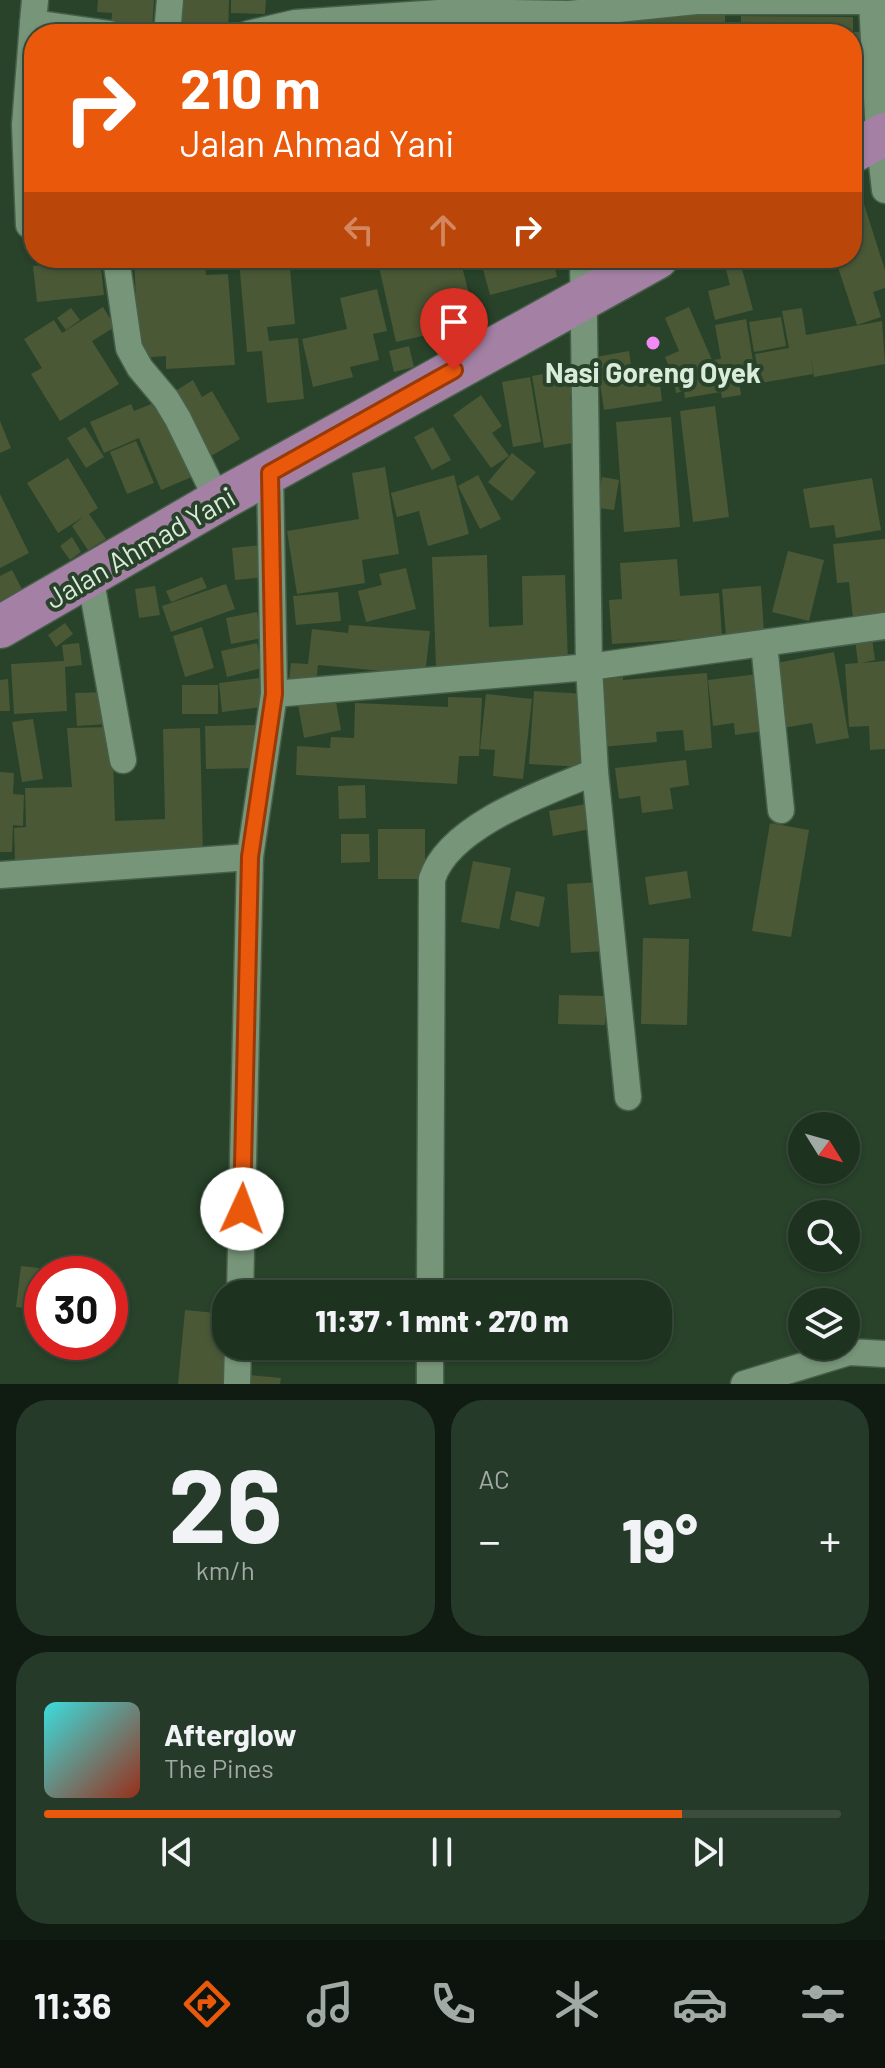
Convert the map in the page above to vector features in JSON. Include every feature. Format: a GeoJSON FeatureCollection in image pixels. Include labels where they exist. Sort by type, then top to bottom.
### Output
{"type":"FeatureCollection","features":[{"type":"Feature","properties":{"kind":"highway","name":"Jalan Ahmad Yani"},"geometry":{"type":"LineString","coordinates":[[0,627],[270,473],[585,278],[621,268]]}},
{"type":"Feature","properties":{"kind":"street"},"geometry":{"type":"LineString","coordinates":[[168,24],[170,0]]}},
{"type":"Feature","properties":{"kind":"street"},"geometry":{"type":"LineString","coordinates":[[291,24],[453,12],[570,16],[696,1],[872,1],[872,141],[885,190]]}},
{"type":"Feature","properties":{"kind":"street"},"geometry":{"type":"LineString","coordinates":[[34,11],[77,24]]}},
{"type":"Feature","properties":{"kind":"street"},"geometry":{"type":"LineString","coordinates":[[117,268],[129,348],[178,419],[218,501]]}},
{"type":"Feature","properties":{"kind":"street"},"geometry":{"type":"LineString","coordinates":[[585,278],[589,667],[595,772],[628,1097]]}},
{"type":"Feature","properties":{"kind":"street"},"geometry":{"type":"LineString","coordinates":[[240,1280],[250,857],[274,694],[270,473]]}},
{"type":"Feature","properties":{"kind":"street"},"geometry":{"type":"LineString","coordinates":[[90,576],[123,760]]}},
{"type":"Feature","properties":{"kind":"street"},"geometry":{"type":"LineString","coordinates":[[274,694],[589,667],[885,626]]}},
{"type":"Feature","properties":{"kind":"street"},"geometry":{"type":"LineString","coordinates":[[764,644],[781,810]]}},
{"type":"Feature","properties":{"kind":"street"},"geometry":{"type":"LineString","coordinates":[[430,1280],[432,879],[436,867],[449,849],[509,808],[595,772]]}},
{"type":"Feature","properties":{"kind":"street"},"geometry":{"type":"LineString","coordinates":[[0,875],[250,857]]}},
{"type":"Feature","properties":{"kind":"street"},"geometry":{"type":"LineString","coordinates":[[744,1384],[849,1352],[885,1354]]}},
{"type":"Feature","properties":{"kind":"street"},"geometry":{"type":"LineString","coordinates":[[237,1384],[238,1360]]}},
{"type":"Feature","properties":{"kind":"street"},"geometry":{"type":"LineString","coordinates":[[430,1360],[430,1384]]}},
{"type":"Feature","properties":{"kind":"building"},"geometry":{"type":"Polygon","coordinates":[[[98,0],[154,0],[152,24],[111,24],[112,13],[97,12],[98,0]]]}},
{"type":"Feature","properties":{"kind":"building"},"geometry":{"type":"Polygon","coordinates":[[[179,0],[229,0],[228,24],[178,24],[179,0]]]}},
{"type":"Feature","properties":{"kind":"building"},"geometry":{"type":"Polygon","coordinates":[[[231,0],[266,0],[265,14],[231,13],[231,0]]]}},
{"type":"Feature","properties":{"kind":"building"},"geometry":{"type":"Polygon","coordinates":[[[725,12],[725,24],[599,24],[599,16],[725,12]]]}},
{"type":"Feature","properties":{"kind":"building"},"geometry":{"type":"Polygon","coordinates":[[[565,16],[565,24],[526,24],[526,18],[565,16]]]}},
{"type":"Feature","properties":{"kind":"building"},"geometry":{"type":"Polygon","coordinates":[[[741,16],[853,17],[853,24],[741,24],[741,16]]]}},
{"type":"Feature","properties":{"kind":"building"},"geometry":{"type":"Polygon","coordinates":[[[862,32],[869,32],[870,56],[862,56],[862,32]]]}},
{"type":"Feature","properties":{"kind":"building"},"geometry":{"type":"Polygon","coordinates":[[[862,84],[866,89],[866,113],[862,113],[862,84]]]}},
{"type":"Feature","properties":{"kind":"building"},"geometry":{"type":"Polygon","coordinates":[[[862,205],[885,270],[885,288],[873,292],[881,317],[857,325],[838,268],[862,268],[862,205]]]}},
{"type":"Feature","properties":{"kind":"building"},"geometry":{"type":"Polygon","coordinates":[[[33,268],[101,268],[104,295],[37,302],[33,268]]]}},
{"type":"Feature","properties":{"kind":"building"},"geometry":{"type":"Polygon","coordinates":[[[134,268],[206,268],[206,275],[228,274],[235,365],[166,369],[166,356],[139,358],[134,268]]]}},
{"type":"Feature","properties":{"kind":"building"},"geometry":{"type":"Polygon","coordinates":[[[240,268],[290,268],[295,324],[267,327],[269,341],[298,338],[304,399],[267,403],[262,351],[247,352],[240,268]]]}},
{"type":"Feature","properties":{"kind":"building"},"geometry":{"type":"Polygon","coordinates":[[[379,268],[462,268],[472,307],[427,317],[431,334],[396,342],[379,268]]]}},
{"type":"Feature","properties":{"kind":"building"},"geometry":{"type":"Polygon","coordinates":[[[483,268],[555,268],[557,277],[490,295],[483,268]]]}},
{"type":"Feature","properties":{"kind":"building"},"geometry":{"type":"Polygon","coordinates":[[[726,268],[742,268],[753,310],[715,320],[708,291],[730,285],[726,268]]]}},
{"type":"Feature","properties":{"kind":"building"},"geometry":{"type":"Polygon","coordinates":[[[377,289],[387,331],[373,334],[379,360],[350,367],[353,377],[313,387],[302,339],[347,329],[340,298],[377,289]]]}},
{"type":"Feature","properties":{"kind":"building"},"geometry":{"type":"Polygon","coordinates":[[[103,307],[115,327],[92,341],[119,384],[60,421],[31,374],[42,368],[24,339],[54,320],[62,333],[103,307]]]}},
{"type":"Feature","properties":{"kind":"building"},"geometry":{"type":"Polygon","coordinates":[[[689,307],[712,360],[721,359],[715,325],[746,319],[756,379],[739,381],[741,395],[722,398],[721,392],[685,398],[684,391],[676,393],[665,357],[679,351],[665,318],[689,307]]]}},
{"type":"Feature","properties":{"kind":"building"},"geometry":{"type":"Polygon","coordinates":[[[71,308],[80,320],[66,330],[57,318],[71,308]]]}},
{"type":"Feature","properties":{"kind":"building"},"geometry":{"type":"Polygon","coordinates":[[[802,308],[806,335],[882,321],[885,364],[814,377],[811,356],[813,374],[760,383],[755,354],[789,348],[782,311],[802,308]]]}},
{"type":"Feature","properties":{"kind":"building"},"geometry":{"type":"Polygon","coordinates":[[[781,317],[786,346],[754,352],[749,322],[781,317]]]}},
{"type":"Feature","properties":{"kind":"building"},"geometry":{"type":"Polygon","coordinates":[[[409,346],[414,367],[394,372],[389,351],[409,346]]]}},
{"type":"Feature","properties":{"kind":"building"},"geometry":{"type":"Polygon","coordinates":[[[629,351],[632,371],[646,369],[648,376],[659,374],[662,401],[604,410],[596,357],[629,351]]]}},
{"type":"Feature","properties":{"kind":"building"},"geometry":{"type":"Polygon","coordinates":[[[564,370],[566,379],[581,376],[584,394],[570,396],[578,442],[544,448],[532,376],[564,370]]]}},
{"type":"Feature","properties":{"kind":"building"},"geometry":{"type":"Polygon","coordinates":[[[530,377],[541,442],[513,447],[502,382],[530,377]]]}},
{"type":"Feature","properties":{"kind":"building"},"geometry":{"type":"Polygon","coordinates":[[[193,380],[202,397],[212,391],[240,439],[206,459],[169,395],[193,380]]]}},
{"type":"Feature","properties":{"kind":"building"},"geometry":{"type":"Polygon","coordinates":[[[481,395],[502,426],[492,433],[509,456],[491,468],[453,415],[481,395]]]}},
{"type":"Feature","properties":{"kind":"building"},"geometry":{"type":"Polygon","coordinates":[[[161,400],[194,476],[161,490],[139,438],[104,453],[90,422],[131,404],[134,411],[161,400]]]}},
{"type":"Feature","properties":{"kind":"building"},"geometry":{"type":"Polygon","coordinates":[[[715,406],[729,517],[693,522],[680,411],[715,406]]]}},
{"type":"Feature","properties":{"kind":"building"},"geometry":{"type":"Polygon","coordinates":[[[671,417],[680,527],[624,532],[616,422],[671,417]]]}},
{"type":"Feature","properties":{"kind":"building"},"geometry":{"type":"Polygon","coordinates":[[[0,421],[11,448],[0,453],[0,421]]]}},
{"type":"Feature","properties":{"kind":"building"},"geometry":{"type":"Polygon","coordinates":[[[85,427],[104,457],[86,468],[67,438],[85,427]]]}},
{"type":"Feature","properties":{"kind":"building"},"geometry":{"type":"Polygon","coordinates":[[[433,427],[451,460],[432,470],[414,437],[433,427]]]}},
{"type":"Feature","properties":{"kind":"building"},"geometry":{"type":"Polygon","coordinates":[[[136,441],[154,483],[127,494],[110,452],[136,441]]]}},
{"type":"Feature","properties":{"kind":"building"},"geometry":{"type":"Polygon","coordinates":[[[512,453],[536,472],[512,501],[488,482],[512,453]]]}},
{"type":"Feature","properties":{"kind":"building"},"geometry":{"type":"Polygon","coordinates":[[[68,458],[98,508],[89,514],[106,539],[88,550],[72,526],[83,517],[58,533],[27,483],[68,458]]]}},
{"type":"Feature","properties":{"kind":"building"},"geometry":{"type":"Polygon","coordinates":[[[385,467],[399,554],[362,560],[365,583],[297,594],[287,531],[359,519],[352,473],[385,467]]]}},
{"type":"Feature","properties":{"kind":"building"},"geometry":{"type":"Polygon","coordinates":[[[454,475],[469,534],[428,546],[419,511],[397,517],[391,493],[454,475]]]}},
{"type":"Feature","properties":{"kind":"building"},"geometry":{"type":"Polygon","coordinates":[[[478,475],[501,519],[480,529],[458,486],[478,475]]]}},
{"type":"Feature","properties":{"kind":"building"},"geometry":{"type":"Polygon","coordinates":[[[602,477],[619,480],[614,510],[597,508],[602,477]]]}},
{"type":"Feature","properties":{"kind":"building"},"geometry":{"type":"Polygon","coordinates":[[[872,478],[881,530],[836,538],[834,525],[810,528],[803,489],[872,478]]]}},
{"type":"Feature","properties":{"kind":"building"},"geometry":{"type":"Polygon","coordinates":[[[0,494],[29,553],[0,568],[0,494]]]}},
{"type":"Feature","properties":{"kind":"building"},"geometry":{"type":"Polygon","coordinates":[[[72,537],[81,552],[70,560],[60,546],[72,537]]]}},
{"type":"Feature","properties":{"kind":"building"},"geometry":{"type":"Polygon","coordinates":[[[885,539],[885,615],[853,618],[849,582],[837,583],[833,544],[885,539]]]}},
{"type":"Feature","properties":{"kind":"building"},"geometry":{"type":"Polygon","coordinates":[[[262,545],[265,577],[235,580],[232,548],[262,545]]]}},
{"type":"Feature","properties":{"kind":"building"},"geometry":{"type":"Polygon","coordinates":[[[788,551],[824,560],[809,621],[772,612],[788,551]]]}},
{"type":"Feature","properties":{"kind":"building"},"geometry":{"type":"Polygon","coordinates":[[[487,555],[489,627],[523,625],[522,576],[565,575],[568,663],[436,668],[432,557],[487,555]]]}},
{"type":"Feature","properties":{"kind":"building"},"geometry":{"type":"Polygon","coordinates":[[[677,559],[680,596],[719,593],[722,637],[612,644],[609,600],[622,599],[620,563],[677,559]]]}},
{"type":"Feature","properties":{"kind":"building"},"geometry":{"type":"Polygon","coordinates":[[[406,568],[416,609],[366,622],[358,591],[382,585],[379,574],[406,568]]]}},
{"type":"Feature","properties":{"kind":"building"},"geometry":{"type":"Polygon","coordinates":[[[12,570],[22,589],[0,601],[0,576],[12,570]]]}},
{"type":"Feature","properties":{"kind":"building"},"geometry":{"type":"Polygon","coordinates":[[[202,577],[207,588],[171,602],[166,591],[202,577]]]}},
{"type":"Feature","properties":{"kind":"building"},"geometry":{"type":"Polygon","coordinates":[[[226,584],[235,609],[171,632],[162,606],[226,584]]]}},
{"type":"Feature","properties":{"kind":"building"},"geometry":{"type":"Polygon","coordinates":[[[155,586],[160,615],[139,618],[135,589],[155,586]]]}},
{"type":"Feature","properties":{"kind":"building"},"geometry":{"type":"Polygon","coordinates":[[[761,586],[764,633],[726,636],[722,589],[761,586]]]}},
{"type":"Feature","properties":{"kind":"building"},"geometry":{"type":"Polygon","coordinates":[[[338,592],[341,621],[296,625],[293,596],[338,592]]]}},
{"type":"Feature","properties":{"kind":"building"},"geometry":{"type":"Polygon","coordinates":[[[257,612],[262,638],[231,644],[226,618],[257,612]]]}},
{"type":"Feature","properties":{"kind":"building"},"geometry":{"type":"Polygon","coordinates":[[[65,623],[73,634],[56,647],[48,635],[65,623]]]}},
{"type":"Feature","properties":{"kind":"building"},"geometry":{"type":"Polygon","coordinates":[[[349,625],[430,631],[425,675],[318,665],[316,684],[289,681],[291,663],[308,664],[312,629],[348,633],[349,625]]]}},
{"type":"Feature","properties":{"kind":"building"},"geometry":{"type":"Polygon","coordinates":[[[202,627],[214,668],[185,677],[173,636],[202,627]]]}},
{"type":"Feature","properties":{"kind":"building"},"geometry":{"type":"Polygon","coordinates":[[[872,638],[875,660],[861,663],[885,661],[885,749],[870,750],[869,726],[849,727],[845,664],[858,663],[855,640],[872,638]]]}},
{"type":"Feature","properties":{"kind":"building"},"geometry":{"type":"Polygon","coordinates":[[[79,643],[82,665],[65,667],[67,711],[14,714],[11,664],[64,661],[62,645],[79,643]]]}},
{"type":"Feature","properties":{"kind":"building"},"geometry":{"type":"Polygon","coordinates":[[[257,643],[262,668],[227,677],[221,651],[257,643]]]}},
{"type":"Feature","properties":{"kind":"building"},"geometry":{"type":"Polygon","coordinates":[[[834,652],[849,738],[816,744],[812,723],[783,728],[771,664],[834,652]]]}},
{"type":"Feature","properties":{"kind":"building"},"geometry":{"type":"Polygon","coordinates":[[[707,673],[712,748],[685,751],[683,730],[656,732],[657,742],[601,747],[595,680],[707,673]]]}},
{"type":"Feature","properties":{"kind":"building"},"geometry":{"type":"Polygon","coordinates":[[[758,674],[764,731],[735,735],[734,723],[713,726],[708,680],[758,674]]]}},
{"type":"Feature","properties":{"kind":"building"},"geometry":{"type":"Polygon","coordinates":[[[259,678],[263,707],[222,712],[219,683],[259,678]]]}},
{"type":"Feature","properties":{"kind":"building"},"geometry":{"type":"Polygon","coordinates":[[[8,679],[10,711],[0,711],[0,680],[8,679]]]}},
{"type":"Feature","properties":{"kind":"building"},"geometry":{"type":"Polygon","coordinates":[[[182,685],[218,685],[218,714],[182,714],[182,685]]]}},
{"type":"Feature","properties":{"kind":"building"},"geometry":{"type":"Polygon","coordinates":[[[534,691],[587,694],[582,767],[529,764],[534,691]]]}},
{"type":"Feature","properties":{"kind":"building"},"geometry":{"type":"Polygon","coordinates":[[[106,692],[107,724],[77,726],[75,693],[106,692]]]}},
{"type":"Feature","properties":{"kind":"building"},"geometry":{"type":"Polygon","coordinates":[[[486,694],[532,699],[523,779],[493,776],[495,750],[480,749],[486,694]]]}},
{"type":"Feature","properties":{"kind":"building"},"geometry":{"type":"Polygon","coordinates":[[[335,696],[341,730],[304,738],[298,704],[335,696]]]}},
{"type":"Feature","properties":{"kind":"building"},"geometry":{"type":"Polygon","coordinates":[[[448,697],[482,698],[479,756],[459,756],[457,784],[296,775],[297,746],[330,748],[331,737],[354,738],[355,703],[448,707],[448,697]]]}},
{"type":"Feature","properties":{"kind":"building"},"geometry":{"type":"Polygon","coordinates":[[[33,719],[43,779],[22,782],[12,722],[33,719]]]}},
{"type":"Feature","properties":{"kind":"building"},"geometry":{"type":"Polygon","coordinates":[[[257,725],[258,768],[206,769],[205,726],[257,725]]]}},
{"type":"Feature","properties":{"kind":"building"},"geometry":{"type":"Polygon","coordinates":[[[112,727],[115,821],[165,819],[163,729],[200,728],[203,855],[15,861],[14,828],[26,827],[25,788],[72,787],[67,728],[112,727]]]}},
{"type":"Feature","properties":{"kind":"building"},"geometry":{"type":"Polygon","coordinates":[[[686,760],[689,785],[670,788],[673,809],[642,813],[640,796],[619,799],[615,768],[686,760]]]}},
{"type":"Feature","properties":{"kind":"building"},"geometry":{"type":"Polygon","coordinates":[[[0,772],[14,773],[13,794],[24,795],[23,826],[13,825],[12,852],[0,852],[0,772]]]}},
{"type":"Feature","properties":{"kind":"building"},"geometry":{"type":"Polygon","coordinates":[[[365,785],[366,818],[339,819],[338,786],[365,785]]]}},
{"type":"Feature","properties":{"kind":"building"},"geometry":{"type":"Polygon","coordinates":[[[591,803],[596,828],[553,836],[549,811],[591,803]]]}},
{"type":"Feature","properties":{"kind":"building"},"geometry":{"type":"Polygon","coordinates":[[[770,823],[809,830],[791,937],[752,931],[770,823]]]}},
{"type":"Feature","properties":{"kind":"building"},"geometry":{"type":"Polygon","coordinates":[[[378,829],[425,829],[425,879],[378,879],[378,829]]]}},
{"type":"Feature","properties":{"kind":"building"},"geometry":{"type":"Polygon","coordinates":[[[341,834],[369,834],[370,862],[341,863],[341,834]]]}},
{"type":"Feature","properties":{"kind":"building"},"geometry":{"type":"Polygon","coordinates":[[[473,861],[511,868],[499,929],[461,922],[473,861]]]}},
{"type":"Feature","properties":{"kind":"building"},"geometry":{"type":"Polygon","coordinates":[[[687,871],[691,898],[649,905],[645,877],[687,871]]]}},
{"type":"Feature","properties":{"kind":"building"},"geometry":{"type":"Polygon","coordinates":[[[602,882],[605,951],[571,953],[567,884],[602,882]]]}},
{"type":"Feature","properties":{"kind":"building"},"geometry":{"type":"Polygon","coordinates":[[[516,891],[545,897],[539,927],[510,920],[516,891]]]}},
{"type":"Feature","properties":{"kind":"building"},"geometry":{"type":"Polygon","coordinates":[[[643,938],[689,939],[687,1025],[641,1024],[643,938]]]}},
{"type":"Feature","properties":{"kind":"building"},"geometry":{"type":"Polygon","coordinates":[[[559,995],[606,996],[605,1025],[558,1024],[559,995]]]}},
{"type":"Feature","properties":{"kind":"building"},"geometry":{"type":"Polygon","coordinates":[[[21,1266],[24,1266],[24,1308],[16,1307],[21,1266]]]}},
{"type":"Feature","properties":{"kind":"building"},"geometry":{"type":"Polygon","coordinates":[[[185,1310],[212,1313],[212,1360],[225,1360],[225,1384],[178,1384],[185,1310]]]}},
{"type":"Feature","properties":{"kind":"building"},"geometry":{"type":"Polygon","coordinates":[[[250,1375],[281,1378],[280,1384],[249,1384],[250,1375]]]}},
{"type":"Feature","properties":{"kind":"place","name":"Nasi Goreng Oyek"},"geometry":{"type":"Point","coordinates":[653,343]}},
{"type":"Feature","properties":{"kind":"route"},"geometry":{"type":"LineString","coordinates":[[242,1209],[250,857],[274,694],[270,473],[454,370]]}}]}
